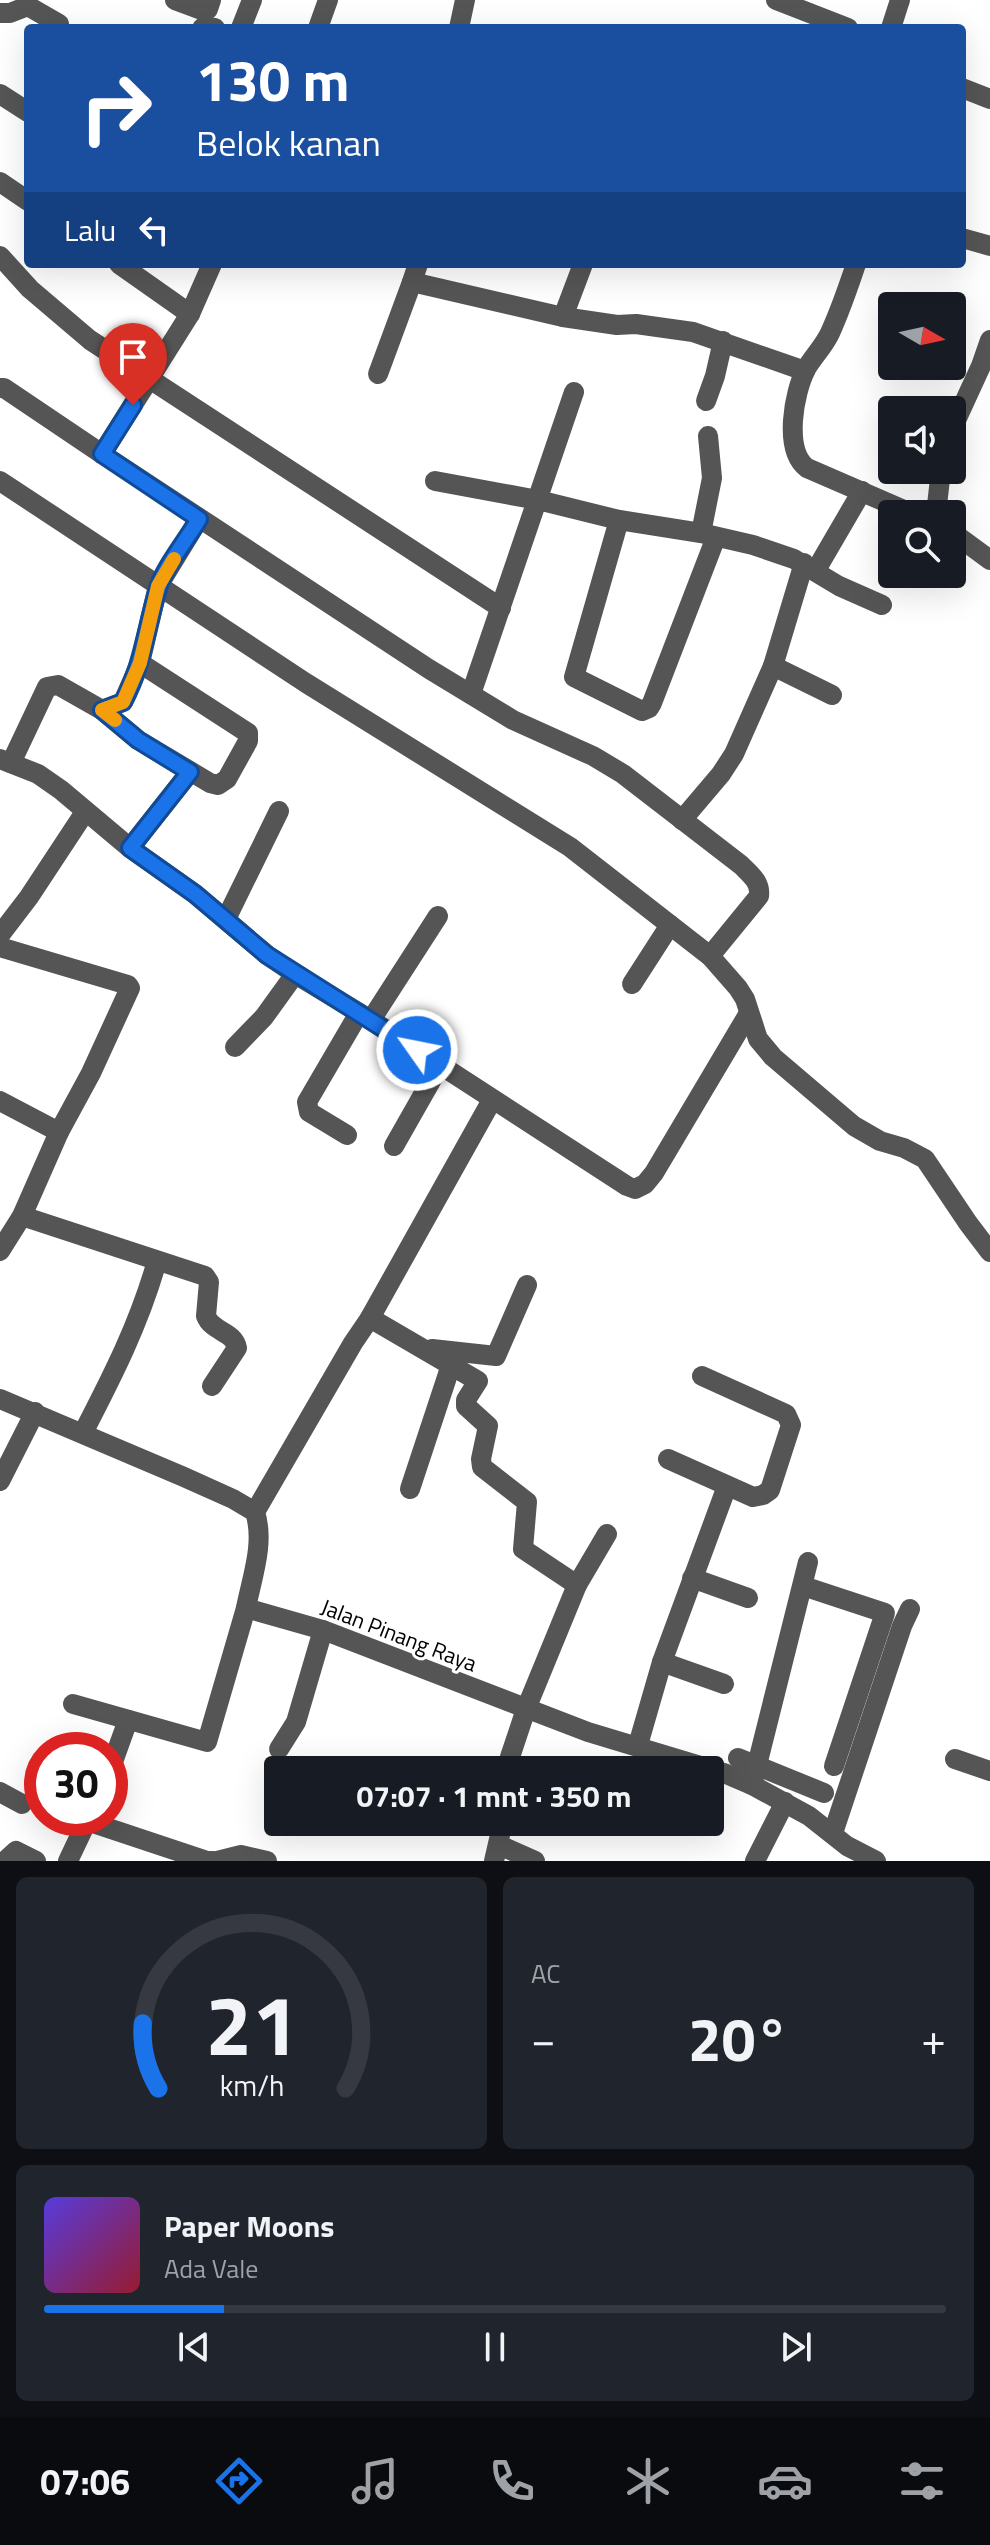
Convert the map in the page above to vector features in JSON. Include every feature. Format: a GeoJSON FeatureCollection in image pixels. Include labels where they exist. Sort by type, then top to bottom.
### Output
{"type":"FeatureCollection","features":[{"type":"Feature","properties":{"kind":"street"},"geometry":{"type":"LineString","coordinates":[[175,0],[206,10],[211,0]]}},
{"type":"Feature","properties":{"kind":"street"},"geometry":{"type":"LineString","coordinates":[[243,24],[252,0]]}},
{"type":"Feature","properties":{"kind":"street"},"geometry":{"type":"LineString","coordinates":[[319,24],[328,0]]}},
{"type":"Feature","properties":{"kind":"street"},"geometry":{"type":"LineString","coordinates":[[460,24],[465,0]]}},
{"type":"Feature","properties":{"kind":"street"},"geometry":{"type":"LineString","coordinates":[[776,0],[838,24]]}},
{"type":"Feature","properties":{"kind":"street"},"geometry":{"type":"LineString","coordinates":[[892,24],[900,0]]}},
{"type":"Feature","properties":{"kind":"street"},"geometry":{"type":"LineString","coordinates":[[0,13],[10,13],[28,6],[59,24]]}},
{"type":"Feature","properties":{"kind":"street"},"geometry":{"type":"LineString","coordinates":[[966,90],[990,99]]}},
{"type":"Feature","properties":{"kind":"street"},"geometry":{"type":"LineString","coordinates":[[0,94],[24,109]]}},
{"type":"Feature","properties":{"kind":"street"},"geometry":{"type":"LineString","coordinates":[[0,182],[24,198]]}},
{"type":"Feature","properties":{"kind":"street"},"geometry":{"type":"LineString","coordinates":[[966,239],[990,246]]}},
{"type":"Feature","properties":{"kind":"street"},"geometry":{"type":"LineString","coordinates":[[0,256],[30,289],[90,340],[501,608]]}},
{"type":"Feature","properties":{"kind":"street"},"geometry":{"type":"LineString","coordinates":[[125,268],[190,314]]}},
{"type":"Feature","properties":{"kind":"street"},"geometry":{"type":"LineString","coordinates":[[102,454],[190,314],[210,268]]}},
{"type":"Feature","properties":{"kind":"street"},"geometry":{"type":"LineString","coordinates":[[563,317],[581,268]]}},
{"type":"Feature","properties":{"kind":"street"},"geometry":{"type":"LineString","coordinates":[[855,268],[828,338],[805,371],[795,402],[792,429],[801,464],[882,500]]}},
{"type":"Feature","properties":{"kind":"street"},"geometry":{"type":"LineString","coordinates":[[378,374],[415,269],[563,317],[693,332],[805,371]]}},
{"type":"Feature","properties":{"kind":"street"},"geometry":{"type":"LineString","coordinates":[[966,399],[990,340]]}},
{"type":"Feature","properties":{"kind":"street"},"geometry":{"type":"LineString","coordinates":[[706,401],[723,341]]}},
{"type":"Feature","properties":{"kind":"street"},"geometry":{"type":"LineString","coordinates":[[0,388],[471,694],[513,720],[593,756],[623,774],[741,865],[755,880],[760,891],[754,903],[710,956]]}},
{"type":"Feature","properties":{"kind":"street"},"geometry":{"type":"LineString","coordinates":[[471,694],[574,392]]}},
{"type":"Feature","properties":{"kind":"street"},"geometry":{"type":"LineString","coordinates":[[619,520],[574,677],[642,711],[652,703],[709,535],[712,478],[708,436]]}},
{"type":"Feature","properties":{"kind":"street"},"geometry":{"type":"LineString","coordinates":[[0,481],[425,759],[570,847],[710,956],[738,988],[758,1039],[773,1057],[854,1126],[880,1141],[904,1148],[925,1159],[990,1252]]}},
{"type":"Feature","properties":{"kind":"street"},"geometry":{"type":"LineString","coordinates":[[435,481],[753,545],[810,567],[839,586],[882,605]]}},
{"type":"Feature","properties":{"kind":"street"},"geometry":{"type":"LineString","coordinates":[[682,820],[734,754],[773,666],[810,567],[862,491]]}},
{"type":"Feature","properties":{"kind":"street"},"geometry":{"type":"LineString","coordinates":[[102,710],[123,702],[140,663],[158,586],[199,519]]}},
{"type":"Feature","properties":{"kind":"street"},"geometry":{"type":"LineString","coordinates":[[966,542],[990,560]]}},
{"type":"Feature","properties":{"kind":"street"},"geometry":{"type":"LineString","coordinates":[[140,663],[249,734],[227,779],[221,784],[210,783],[190,772],[138,740],[102,710],[58,685],[47,687],[6,761],[38,774],[130,848],[195,894],[267,955],[609,1176],[635,1189],[645,1184],[749,1013]]}},
{"type":"Feature","properties":{"kind":"street"},"geometry":{"type":"LineString","coordinates":[[773,666],[832,695]]}},
{"type":"Feature","properties":{"kind":"street"},"geometry":{"type":"LineString","coordinates":[[130,848],[190,772]]}},
{"type":"Feature","properties":{"kind":"street"},"geometry":{"type":"LineString","coordinates":[[226,919],[279,811]]}},
{"type":"Feature","properties":{"kind":"street"},"geometry":{"type":"LineString","coordinates":[[0,935],[85,812]]}},
{"type":"Feature","properties":{"kind":"street"},"geometry":{"type":"LineString","coordinates":[[347,1135],[309,1112],[307,1102],[438,916]]}},
{"type":"Feature","properties":{"kind":"street"},"geometry":{"type":"LineString","coordinates":[[632,984],[670,925]]}},
{"type":"Feature","properties":{"kind":"street"},"geometry":{"type":"LineString","coordinates":[[0,947],[130,988],[91,1073],[59,1132],[22,1216],[0,1251]]}},
{"type":"Feature","properties":{"kind":"street"},"geometry":{"type":"LineString","coordinates":[[235,1047],[264,1017],[295,974]]}},
{"type":"Feature","properties":{"kind":"street"},"geometry":{"type":"LineString","coordinates":[[394,1146],[440,1065]]}},
{"type":"Feature","properties":{"kind":"street"},"geometry":{"type":"LineString","coordinates":[[255,1512],[370,1318],[492,1100]]}},
{"type":"Feature","properties":{"kind":"street"},"geometry":{"type":"LineString","coordinates":[[0,1101],[59,1132]]}},
{"type":"Feature","properties":{"kind":"street"},"geometry":{"type":"LineString","coordinates":[[22,1216],[205,1276],[209,1282],[207,1321],[234,1338],[237,1348],[212,1386]]}},
{"type":"Feature","properties":{"kind":"street"},"geometry":{"type":"LineString","coordinates":[[83,1433],[122,1358],[145,1304],[157,1261]]}},
{"type":"Feature","properties":{"kind":"street"},"geometry":{"type":"LineString","coordinates":[[420,1347],[496,1356],[527,1285]]}},
{"type":"Feature","properties":{"kind":"street"},"geometry":{"type":"LineString","coordinates":[[370,1318],[478,1381],[466,1400],[466,1406],[488,1426],[482,1467],[527,1502],[523,1549],[577,1585]]}},
{"type":"Feature","properties":{"kind":"street"},"geometry":{"type":"LineString","coordinates":[[410,1489],[451,1365]]}},
{"type":"Feature","properties":{"kind":"street"},"geometry":{"type":"LineString","coordinates":[[668,1459],[753,1497],[770,1490],[791,1425],[786,1414],[702,1376]]}},
{"type":"Feature","properties":{"kind":"street"},"geometry":{"type":"LineString","coordinates":[[0,1399],[233,1499],[255,1512],[260,1527],[246,1608],[207,1742],[73,1704]]}},
{"type":"Feature","properties":{"kind":"street"},"geometry":{"type":"LineString","coordinates":[[0,1481],[35,1412]]}},
{"type":"Feature","properties":{"kind":"street"},"geometry":{"type":"LineString","coordinates":[[638,1745],[662,1662],[727,1486]]}},
{"type":"Feature","properties":{"kind":"street"},"geometry":{"type":"LineString","coordinates":[[510,1756],[526,1709],[577,1585],[607,1534]]}},
{"type":"Feature","properties":{"kind":"street"},"geometry":{"type":"LineString","coordinates":[[752,1785],[748,1761],[808,1562]]}},
{"type":"Feature","properties":{"kind":"street"},"geometry":{"type":"LineString","coordinates":[[692,1578],[748,1598]]}},
{"type":"Feature","properties":{"kind":"street"},"geometry":{"type":"LineString","coordinates":[[803,1586],[885,1613],[834,1766]]}},
{"type":"Feature","properties":{"kind":"street","name":"Jalan Pinang Raya"},"geometry":{"type":"LineString","coordinates":[[246,1608],[323,1630],[588,1732],[703,1765],[785,1802],[833,1833],[847,1846],[876,1861]]}},
{"type":"Feature","properties":{"kind":"street"},"geometry":{"type":"LineString","coordinates":[[833,1833],[910,1609]]}},
{"type":"Feature","properties":{"kind":"street"},"geometry":{"type":"LineString","coordinates":[[279,1749],[296,1722],[323,1630]]}},
{"type":"Feature","properties":{"kind":"street"},"geometry":{"type":"LineString","coordinates":[[662,1662],[724,1684]]}},
{"type":"Feature","properties":{"kind":"street"},"geometry":{"type":"LineString","coordinates":[[124,1732],[128,1720]]}},
{"type":"Feature","properties":{"kind":"street"},"geometry":{"type":"LineString","coordinates":[[955,1759],[990,1771]]}},
{"type":"Feature","properties":{"kind":"street"},"geometry":{"type":"LineString","coordinates":[[748,1761],[824,1793]]}},
{"type":"Feature","properties":{"kind":"street"},"geometry":{"type":"LineString","coordinates":[[0,1792],[22,1804]]}},
{"type":"Feature","properties":{"kind":"street"},"geometry":{"type":"LineString","coordinates":[[755,1861],[785,1802]]}},
{"type":"Feature","properties":{"kind":"street"},"geometry":{"type":"LineString","coordinates":[[128,1832],[207,1861],[249,1856],[267,1861]]}},
{"type":"Feature","properties":{"kind":"street"},"geometry":{"type":"LineString","coordinates":[[68,1861],[79,1836]]}},
{"type":"Feature","properties":{"kind":"street"},"geometry":{"type":"LineString","coordinates":[[5,1861],[16,1851],[36,1861]]}},
{"type":"Feature","properties":{"kind":"street"},"geometry":{"type":"LineString","coordinates":[[497,1853],[535,1861]]}},
{"type":"Feature","properties":{"kind":"slow traffic"},"geometry":{"type":"LineString","coordinates":[[115,720],[102,710],[123,702],[131,688],[158,586],[174,559]]}},
{"type":"Feature","properties":{"kind":"route"},"geometry":{"type":"LineString","coordinates":[[133,405],[102,454],[199,519],[158,586],[131,688],[123,702],[102,710],[138,740],[190,772],[130,848],[195,894],[267,955],[417,1050]]}}]}
